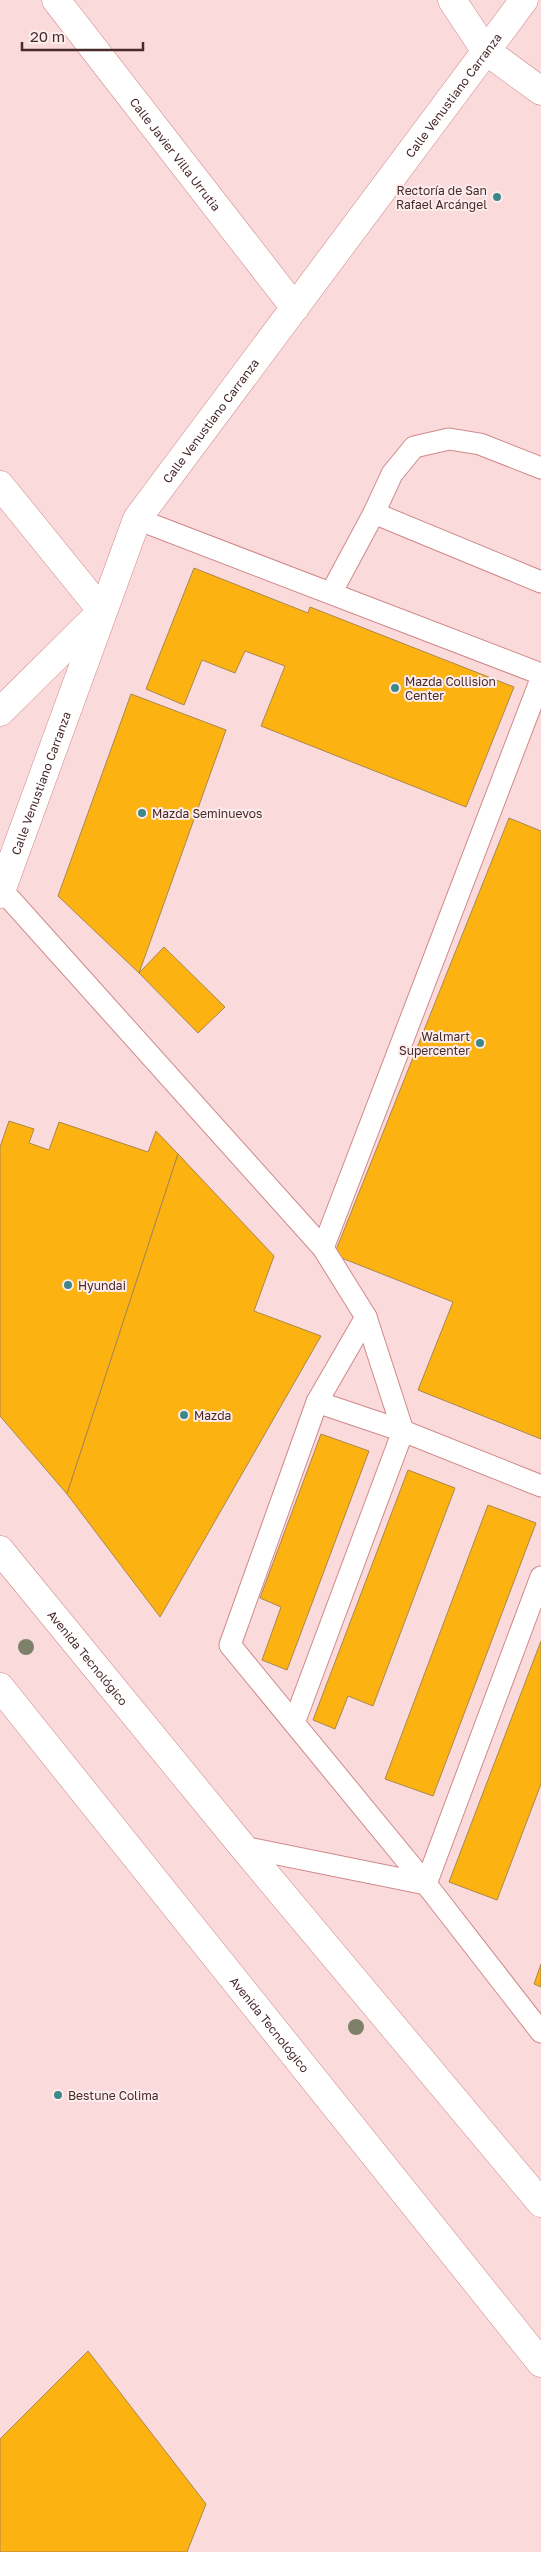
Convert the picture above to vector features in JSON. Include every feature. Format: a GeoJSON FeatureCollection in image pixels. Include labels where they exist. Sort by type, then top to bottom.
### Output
{"type":"FeatureCollection","features":[{"type":"Feature","properties":{"kind":"street","name":"Calle Javier Villa Urrutia"},"geometry":{"type":"LineString","coordinates":[[56,0],[295,308]]}},
{"type":"Feature","properties":{"kind":"street"},"geometry":{"type":"LineString","coordinates":[[452,0],[485,50],[541,91]]}},
{"type":"Feature","properties":{"kind":"street","name":"Calle Venustiano Carranza"},"geometry":{"type":"LineString","coordinates":[[1,892],[102,612],[138,519],[524,0]]}},
{"type":"Feature","properties":{"kind":"street"},"geometry":{"type":"LineString","coordinates":[[0,485],[102,612],[0,712]]}},
{"type":"Feature","properties":{"kind":"street","name":"Avenida Tecnológico"},"geometry":{"type":"LineString","coordinates":[[0,1550],[243,1848],[541,2203]]}},
{"type":"Feature","properties":{"kind":"street","name":"Avenida Tecnológico"},"geometry":{"type":"LineString","coordinates":[[0,1687],[541,2363]]}},
{"type":"Feature","properties":{"kind":"lane"},"geometry":{"type":"LineString","coordinates":[[331,593],[374,513],[392,474],[414,447],[449,438],[480,444],[541,468]]}},
{"type":"Feature","properties":{"kind":"lane"},"geometry":{"type":"LineString","coordinates":[[374,513],[541,582]]}},
{"type":"Feature","properties":{"kind":"lane"},"geometry":{"type":"LineString","coordinates":[[138,519],[541,674]]}},
{"type":"Feature","properties":{"kind":"lane"},"geometry":{"type":"LineString","coordinates":[[323,1248],[541,678]]}},
{"type":"Feature","properties":{"kind":"lane"},"geometry":{"type":"LineString","coordinates":[[1,892],[323,1248],[366,1317],[402,1431],[294,1723]]}},
{"type":"Feature","properties":{"kind":"lane"},"geometry":{"type":"LineString","coordinates":[[366,1317],[317,1402],[230,1645],[426,1884],[541,2032]]}},
{"type":"Feature","properties":{"kind":"lane"},"geometry":{"type":"LineString","coordinates":[[317,1402],[402,1431],[541,1486]]}},
{"type":"Feature","properties":{"kind":"lane"},"geometry":{"type":"LineString","coordinates":[[426,1884],[541,1577]]}},
{"type":"Feature","properties":{"kind":"lane"},"geometry":{"type":"LineString","coordinates":[[243,1848],[426,1884]]}},
{"type":"Feature","properties":{"kind":"building","name":"Mazda Collision Center"},"geometry":{"type":"Polygon","coordinates":[[[194,568],[308,613],[310,607],[514,687],[466,807],[261,726],[285,666],[245,651],[235,673],[202,660],[184,705],[146,689],[194,568]]]}},
{"type":"Feature","properties":{"kind":"building","name":"Mazda Seminuevos"},"geometry":{"type":"Polygon","coordinates":[[[131,694],[226,730],[139,973],[58,896],[131,694]]]}},
{"type":"Feature","properties":{"kind":"building","name":"Walmart Supercenter"},"geometry":{"type":"Polygon","coordinates":[[[509,818],[541,831],[541,1439],[418,1390],[453,1302],[334,1255],[509,818]]]}},
{"type":"Feature","properties":{"kind":"building"},"geometry":{"type":"Polygon","coordinates":[[[164,947],[225,1007],[198,1033],[139,973],[164,947]]]}},
{"type":"Feature","properties":{"kind":"building","name":"Hyundai"},"geometry":{"type":"Polygon","coordinates":[[[9,1121],[34,1129],[29,1143],[49,1150],[59,1122],[148,1152],[156,1131],[178,1154],[67,1494],[0,1416],[0,1147],[9,1121]]]}},
{"type":"Feature","properties":{"kind":"building","name":"Mazda"},"geometry":{"type":"Polygon","coordinates":[[[178,1154],[274,1256],[254,1311],[321,1336],[160,1617],[67,1494],[178,1154]]]}},
{"type":"Feature","properties":{"kind":"building"},"geometry":{"type":"Polygon","coordinates":[[[321,1434],[369,1451],[287,1670],[262,1660],[281,1607],[260,1598],[321,1434]]]}},
{"type":"Feature","properties":{"kind":"building"},"geometry":{"type":"Polygon","coordinates":[[[408,1470],[455,1488],[373,1706],[348,1696],[335,1729],[313,1720],[408,1470]]]}},
{"type":"Feature","properties":{"kind":"building"},"geometry":{"type":"Polygon","coordinates":[[[488,1505],[536,1523],[433,1796],[385,1779],[488,1505]]]}},
{"type":"Feature","properties":{"kind":"building"},"geometry":{"type":"Polygon","coordinates":[[[541,1641],[541,1784],[497,1900],[449,1882],[541,1641]]]}},
{"type":"Feature","properties":{"kind":"building"},"geometry":{"type":"Polygon","coordinates":[[[541,1964],[541,1987],[534,1984],[541,1964]]]}},
{"type":"Feature","properties":{"kind":"building"},"geometry":{"type":"Polygon","coordinates":[[[88,2351],[206,2504],[187,2552],[0,2552],[0,2439],[88,2351]]]}},
{"type":"Feature","properties":{"kind":"place","name":"Rectoría de San Rafael Arcángel"},"geometry":{"type":"Point","coordinates":[497,197]}},
{"type":"Feature","properties":{"kind":"place","name":"Mazda Collision Center"},"geometry":{"type":"Point","coordinates":[395,688]}},
{"type":"Feature","properties":{"kind":"place","name":"Mazda Seminuevos"},"geometry":{"type":"Point","coordinates":[142,813]}},
{"type":"Feature","properties":{"kind":"place","name":"Walmart Supercenter"},"geometry":{"type":"Point","coordinates":[480,1043]}},
{"type":"Feature","properties":{"kind":"place","name":"Hyundai"},"geometry":{"type":"Point","coordinates":[68,1285]}},
{"type":"Feature","properties":{"kind":"place","name":"Mazda"},"geometry":{"type":"Point","coordinates":[184,1415]}},
{"type":"Feature","properties":{"kind":"place","name":"Bestune Colima"},"geometry":{"type":"Point","coordinates":[58,2095]}}]}
